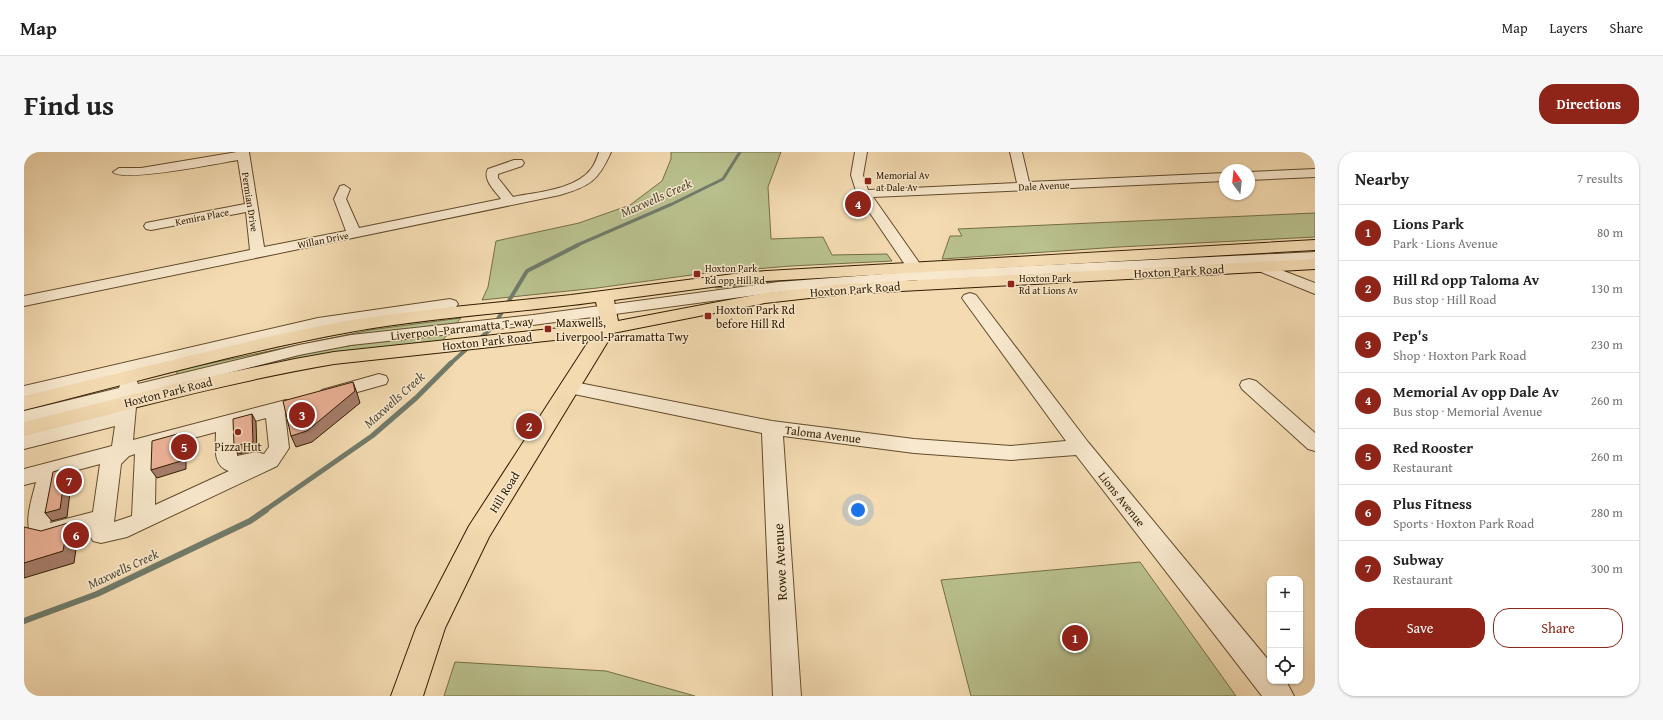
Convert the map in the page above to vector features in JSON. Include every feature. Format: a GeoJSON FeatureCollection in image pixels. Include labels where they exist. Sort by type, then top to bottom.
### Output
{"type":"FeatureCollection","features":[{"type":"Feature","properties":{"kind":"main road","name":"Hoxton Park Road"},"geometry":{"type":"LineString","coordinates":[[24,403],[128,397],[294,364],[552,334],[606,312],[749,277],[921,276],[1315,245]]}},
{"type":"Feature","properties":{"kind":"main road","name":"Hoxton Park Road"},"geometry":{"type":"LineString","coordinates":[[24,429],[128,397],[329,330],[374,322],[545,303],[606,312],[844,289],[921,276],[974,290],[1314,264]]}},
{"type":"Feature","properties":{"kind":"main road","name":"Hill Road"},"geometry":{"type":"LineString","coordinates":[[407,696],[431,628],[478,533],[586,361],[606,312]]}},
{"type":"Feature","properties":{"kind":"main road"},"geometry":{"type":"LineString","coordinates":[[552,334],[574,342],[586,361]]}},
{"type":"Feature","properties":{"kind":"street","name":"Willan Drive"},"geometry":{"type":"LineString","coordinates":[[24,301],[555,192],[580,183],[598,168],[605,152]]}},
{"type":"Feature","properties":{"kind":"street"},"geometry":{"type":"LineString","coordinates":[[862,152],[857,175],[863,194],[921,276],[1314,264]]}},
{"type":"Feature","properties":{"kind":"street"},"geometry":{"type":"LineString","coordinates":[[1016,152],[1024,187]]}},
{"type":"Feature","properties":{"kind":"street"},"geometry":{"type":"LineString","coordinates":[[119,172],[141,172],[243,154]]}},
{"type":"Feature","properties":{"kind":"street","name":"Permian Drive"},"geometry":{"type":"LineString","coordinates":[[243,154],[258,253]]}},
{"type":"Feature","properties":{"kind":"street"},"geometry":{"type":"LineString","coordinates":[[510,202],[492,178],[492,172],[518,163]]}},
{"type":"Feature","properties":{"kind":"street"},"geometry":{"type":"LineString","coordinates":[[1255,176],[1315,173]]}},
{"type":"Feature","properties":{"kind":"street","name":"Dale Avenue"},"geometry":{"type":"LineString","coordinates":[[863,194],[1219,178]]}},
{"type":"Feature","properties":{"kind":"street"},"geometry":{"type":"LineString","coordinates":[[344,189],[340,199],[354,234]]}},
{"type":"Feature","properties":{"kind":"street","name":"Kemira Place"},"geometry":{"type":"LineString","coordinates":[[151,226],[252,207]]}},
{"type":"Feature","properties":{"kind":"street"},"geometry":{"type":"LineString","coordinates":[[1261,267],[1315,289]]}},
{"type":"Feature","properties":{"kind":"street","name":"Lions Avenue"},"geometry":{"type":"LineString","coordinates":[[974,290],[1081,447],[1280,696]]}},
{"type":"Feature","properties":{"kind":"street"},"geometry":{"type":"LineString","coordinates":[[24,392],[318,323],[450,304]]}},
{"type":"Feature","properties":{"kind":"street","name":"Liverpool–Parramatta T-way"},"geometry":{"type":"LineString","coordinates":[[24,418],[128,397],[299,350],[351,340],[606,312]]}},
{"type":"Feature","properties":{"kind":"street"},"geometry":{"type":"LineString","coordinates":[[24,478],[146,443],[379,380]]}},
{"type":"Feature","properties":{"kind":"street"},"geometry":{"type":"LineString","coordinates":[[1249,385],[1315,444]]}},
{"type":"Feature","properties":{"kind":"street","name":"Taloma Avenue"},"geometry":{"type":"LineString","coordinates":[[569,387],[772,428],[967,451],[1011,453],[1081,447]]}},
{"type":"Feature","properties":{"kind":"street"},"geometry":{"type":"LineString","coordinates":[[24,442],[128,397],[122,450],[111,462],[102,518],[101,534],[127,528],[270,461],[279,448],[274,409]]}},
{"type":"Feature","properties":{"kind":"street"},"geometry":{"type":"LineString","coordinates":[[226,422],[227,460],[231,464],[239,464],[275,454]]}},
{"type":"Feature","properties":{"kind":"street","name":"Rowe Avenue"},"geometry":{"type":"LineString","coordinates":[[772,428],[787,696]]}},
{"type":"Feature","properties":{"kind":"street"},"geometry":{"type":"LineString","coordinates":[[143,520],[146,443]]}},
{"type":"Feature","properties":{"kind":"street"},"geometry":{"type":"LineString","coordinates":[[49,470],[38,522],[39,530],[51,532],[102,518]]}},
{"type":"Feature","properties":{"kind":"green space"},"geometry":{"type":"Polygon","coordinates":[[[671,152],[781,152],[768,187],[771,239],[823,237],[832,255],[887,254],[892,261],[791,266],[706,273],[597,288],[482,300],[488,287],[496,241],[579,223],[630,205],[662,181],[671,159],[671,152]]]}},
{"type":"Feature","properties":{"kind":"green space"},"geometry":{"type":"Polygon","coordinates":[[[1315,213],[1315,237],[1119,247],[942,259],[950,236],[962,236],[958,229],[1315,213]]]}},
{"type":"Feature","properties":{"kind":"green space"},"geometry":{"type":"Polygon","coordinates":[[[815,278],[716,288],[714,284],[815,278]]]}},
{"type":"Feature","properties":{"kind":"green space"},"geometry":{"type":"Polygon","coordinates":[[[461,318],[456,324],[176,375],[178,370],[370,330],[461,318]]]}},
{"type":"Feature","properties":{"kind":"green space"},"geometry":{"type":"Polygon","coordinates":[[[449,333],[441,342],[196,380],[322,350],[379,341],[449,333]]]}},
{"type":"Feature","properties":{"kind":"green space"},"geometry":{"type":"Polygon","coordinates":[[[1140,562],[1236,696],[971,696],[941,580],[1140,562]]]}},
{"type":"Feature","properties":{"kind":"green space"},"geometry":{"type":"Polygon","coordinates":[[[455,662],[606,671],[695,696],[444,696],[455,662]]]}},
{"type":"Feature","properties":{"kind":"building"},"geometry":{"type":"Polygon","coordinates":[[[353,382],[355,391],[307,431],[291,436],[283,401],[353,382]]]}},
{"type":"Feature","properties":{"kind":"building"},"geometry":{"type":"Polygon","coordinates":[[[252,414],[253,442],[234,446],[233,419],[252,414]]]}},
{"type":"Feature","properties":{"kind":"building"},"geometry":{"type":"Polygon","coordinates":[[[181,433],[181,461],[151,470],[152,441],[181,433]]]}},
{"type":"Feature","properties":{"kind":"building"},"geometry":{"type":"Polygon","coordinates":[[[66,468],[60,509],[45,513],[53,472],[66,468]]]}},
{"type":"Feature","properties":{"kind":"building"},"geometry":{"type":"Polygon","coordinates":[[[68,523],[63,551],[24,563],[24,527],[41,531],[68,523]]]}},
{"type":"Feature","properties":{"kind":"waterway","name":"Maxwells Creek"},"geometry":{"type":"LineString","coordinates":[[575,246],[672,204],[723,179],[740,152]]}},
{"type":"Feature","properties":{"kind":"waterway","name":"Maxwells Creek"},"geometry":{"type":"LineString","coordinates":[[478,340],[493,327],[527,271],[578,245]]}},
{"type":"Feature","properties":{"kind":"waterway","name":"Maxwells Creek"},"geometry":{"type":"LineString","coordinates":[[450,364],[470,346]]}},
{"type":"Feature","properties":{"kind":"waterway","name":"Maxwells Creek"},"geometry":{"type":"LineString","coordinates":[[264,511],[372,436],[416,398],[450,364]]}},
{"type":"Feature","properties":{"kind":"waterway","name":"Maxwells Creek"},"geometry":{"type":"LineString","coordinates":[[24,621],[97,594],[250,521],[266,510]]}},
{"type":"Feature","properties":{"kind":"place","name":"Memorial Av at Dale Av"},"geometry":{"type":"Point","coordinates":[868,181]}},
{"type":"Feature","properties":{"kind":"place","name":"Memorial Av opp Dale Av"},"geometry":{"type":"Point","coordinates":[858,204]}},
{"type":"Feature","properties":{"kind":"place","name":"Hoxton Park Rd opp Hill Rd"},"geometry":{"type":"Point","coordinates":[697,274]}},
{"type":"Feature","properties":{"kind":"place","name":"Hoxton Park Rd at Lions Av"},"geometry":{"type":"Point","coordinates":[1011,284]}},
{"type":"Feature","properties":{"kind":"place","name":"Hoxton Park Rd before Hill Rd"},"geometry":{"type":"Point","coordinates":[708,316]}},
{"type":"Feature","properties":{"kind":"place","name":"Maxwells, Liverpool-Parramatta Twy"},"geometry":{"type":"Point","coordinates":[548,329]}},
{"type":"Feature","properties":{"kind":"place","name":"Pep's"},"geometry":{"type":"Point","coordinates":[302,415]}},
{"type":"Feature","properties":{"kind":"place","name":"Hill Rd opp Taloma Av"},"geometry":{"type":"Point","coordinates":[529,426]}},
{"type":"Feature","properties":{"kind":"place","name":"Pizza Hut"},"geometry":{"type":"Point","coordinates":[238,432]}},
{"type":"Feature","properties":{"kind":"place","name":"Red Rooster"},"geometry":{"type":"Point","coordinates":[184,447]}},
{"type":"Feature","properties":{"kind":"place","name":"Subway"},"geometry":{"type":"Point","coordinates":[69,481]}},
{"type":"Feature","properties":{"kind":"place","name":"Plus Fitness"},"geometry":{"type":"Point","coordinates":[76,535]}},
{"type":"Feature","properties":{"kind":"place","name":"Lions Park"},"geometry":{"type":"Point","coordinates":[1075,638]}}]}
